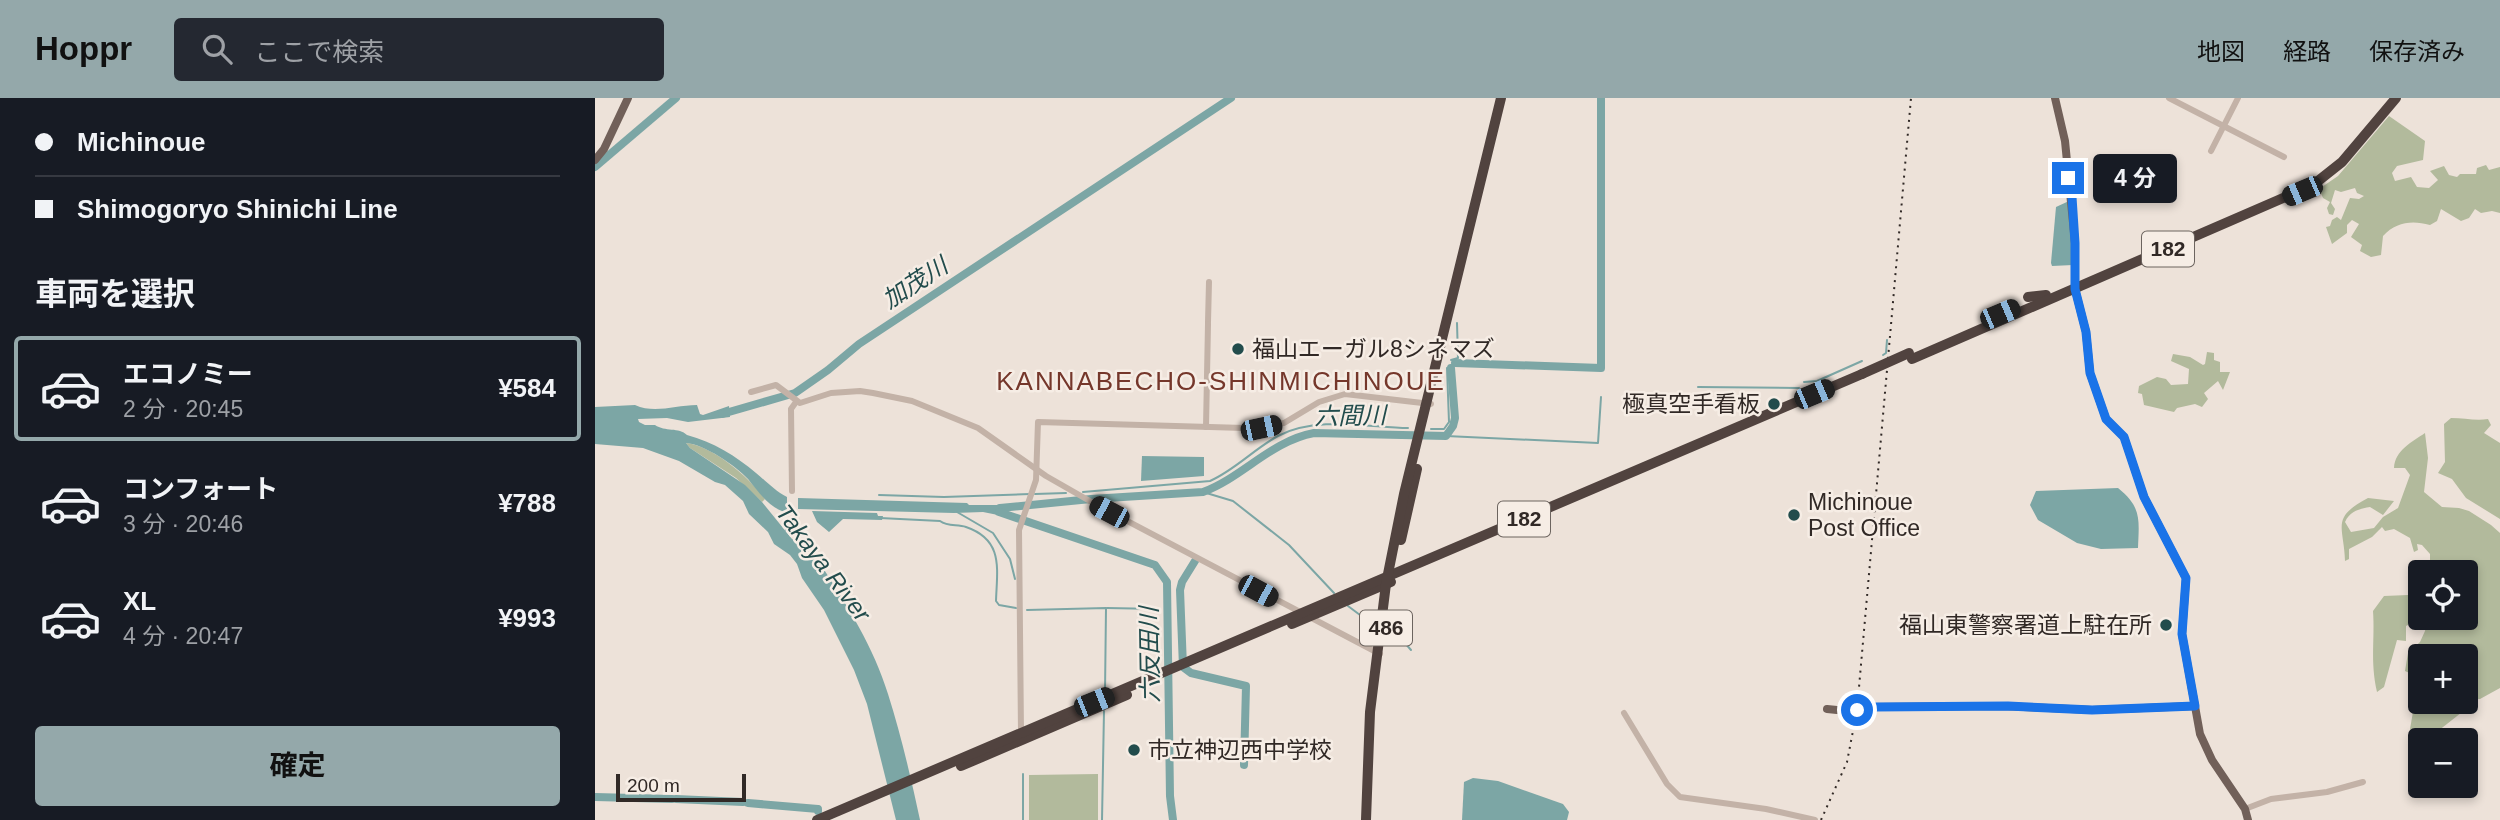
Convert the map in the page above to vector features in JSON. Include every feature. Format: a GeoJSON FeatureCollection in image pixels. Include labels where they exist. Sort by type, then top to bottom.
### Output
{"type":"FeatureCollection","features":[{"type":"Feature","properties":{"kind":"highway","name":"486"},"geometry":{"type":"LineString","coordinates":[[1366,820],[1366,774],[1390,579],[1421,435],[1504,98]]}},
{"type":"Feature","properties":{"kind":"highway","name":"182"},"geometry":{"type":"LineString","coordinates":[[834,820],[1021,736],[2047,300],[2311,180],[2339,157],[2389,98]]}},
{"type":"Feature","properties":{"kind":"highway","name":"182"},"geometry":{"type":"LineString","coordinates":[[2075,286],[2313,186],[2342,162],[2396,98]]}},
{"type":"Feature","properties":{"kind":"highway"},"geometry":{"type":"LineString","coordinates":[[2028,298],[2047,300]]}},
{"type":"Feature","properties":{"kind":"highway","name":"486"},"geometry":{"type":"LineString","coordinates":[[1372,820],[1379,654]]}},
{"type":"Feature","properties":{"kind":"highway","name":"182"},"geometry":{"type":"LineString","coordinates":[[817,820],[879,798]]}},
{"type":"Feature","properties":{"kind":"main road"},"geometry":{"type":"LineString","coordinates":[[595,160],[604,149],[628,98]]}},
{"type":"Feature","properties":{"kind":"main road"},"geometry":{"type":"LineString","coordinates":[[2055,98],[2065,141],[2072,197],[2075,286],[2086,332],[2090,373],[2106,419],[2124,437],[2147,506],[2186,578],[2182,634],[2205,748],[2245,809],[2248,820]]}},
{"type":"Feature","properties":{"kind":"main road"},"geometry":{"type":"LineString","coordinates":[[1827,709],[1847,711],[1874,707],[2008,706],[2092,710],[2195,706]]}},
{"type":"Feature","properties":{"kind":"street"},"geometry":{"type":"LineString","coordinates":[[2169,98],[2284,156]]}},
{"type":"Feature","properties":{"kind":"street"},"geometry":{"type":"LineString","coordinates":[[2211,151],[2238,98]]}},
{"type":"Feature","properties":{"kind":"street"},"geometry":{"type":"LineString","coordinates":[[1206,426],[1209,282]]}},
{"type":"Feature","properties":{"kind":"street"},"geometry":{"type":"LineString","coordinates":[[751,392],[772,384],[795,401],[805,402],[831,393],[860,391],[912,401],[978,428],[1036,469],[1095,504],[1379,654]]}},
{"type":"Feature","properties":{"kind":"street"},"geometry":{"type":"LineString","coordinates":[[1021,736],[1019,547],[1021,522],[1036,480],[1038,422],[1244,428],[1284,423],[1319,402],[1345,394],[1429,404]]}},
{"type":"Feature","properties":{"kind":"street"},"geometry":{"type":"LineString","coordinates":[[792,491],[791,409],[795,401]]}},
{"type":"Feature","properties":{"kind":"street"},"geometry":{"type":"LineString","coordinates":[[1624,713],[1667,784],[1680,797],[1766,809],[1815,820]]}},
{"type":"Feature","properties":{"kind":"street"},"geometry":{"type":"LineString","coordinates":[[2245,809],[2271,799],[2327,792],[2363,782]]}},
{"type":"Feature","properties":{"kind":"green space"},"geometry":{"type":"Polygon","coordinates":[[[2389,116],[2425,141],[2423,160],[2397,166],[2392,173],[2395,181],[2411,177],[2417,187],[2429,188],[2438,180],[2430,171],[2444,166],[2449,175],[2457,177],[2460,174],[2476,174],[2477,168],[2486,165],[2489,170],[2500,167],[2500,213],[2481,213],[2475,209],[2469,218],[2461,221],[2441,209],[2437,221],[2430,225],[2411,223],[2393,228],[2383,236],[2381,255],[2371,257],[2360,251],[2362,245],[2351,237],[2359,224],[2352,220],[2347,225],[2347,233],[2332,244],[2326,227],[2337,217],[2341,220],[2350,198],[2359,199],[2364,196],[2357,193],[2355,188],[2341,192],[2335,190],[2331,203],[2335,209],[2333,215],[2329,214],[2327,208],[2330,202],[2323,198],[2319,189],[2338,176],[2389,116]]]}},
{"type":"Feature","properties":{"kind":"green space"},"geometry":{"type":"Polygon","coordinates":[[[2207,352],[2214,353],[2214,360],[2220,362],[2220,372],[2230,372],[2223,390],[2218,381],[2204,393],[2208,399],[2202,407],[2195,404],[2177,408],[2174,412],[2144,405],[2142,394],[2138,393],[2139,386],[2157,377],[2166,379],[2171,385],[2188,384],[2189,369],[2171,361],[2173,354],[2190,357],[2203,365],[2207,352]]]}},
{"type":"Feature","properties":{"kind":"green space"},"geometry":{"type":"Polygon","coordinates":[[[2451,418],[2488,419],[2491,425],[2484,433],[2500,443],[2500,519],[2466,498],[2452,479],[2438,473],[2445,462],[2444,424],[2451,418]]]}},
{"type":"Feature","properties":{"kind":"green space"},"geometry":{"type":"Polygon","coordinates":[[[2425,433],[2428,458],[2424,492],[2442,507],[2469,511],[2500,533],[2500,688],[2480,699],[2478,644],[2418,644],[2425,630],[2478,630],[2478,560],[2430,560],[2430,554],[2422,545],[2417,544],[2418,550],[2414,552],[2410,538],[2394,529],[2385,531],[2382,527],[2372,537],[2349,549],[2349,559],[2345,561],[2342,524],[2348,511],[2368,498],[2394,501],[2383,515],[2370,507],[2352,513],[2345,522],[2351,532],[2374,528],[2383,517],[2398,508],[2410,475],[2405,468],[2394,468],[2397,456],[2425,433]]]}},
{"type":"Feature","properties":{"kind":"green space"},"geometry":{"type":"Polygon","coordinates":[[[686,443],[719,456],[750,481],[765,499],[762,502],[736,478],[686,443]]]}},
{"type":"Feature","properties":{"kind":"green space"},"geometry":{"type":"Polygon","coordinates":[[[2408,595],[2408,625],[2406,641],[2397,640],[2384,687],[2377,692],[2373,660],[2373,611],[2384,596],[2408,595]]]}},
{"type":"Feature","properties":{"kind":"green space"},"geometry":{"type":"Polygon","coordinates":[[[2413,714],[2460,714],[2442,728],[2410,728],[2413,714]]]}},
{"type":"Feature","properties":{"kind":"green space"},"geometry":{"type":"Polygon","coordinates":[[[1098,774],[1098,820],[1029,820],[1029,775],[1098,774]]]}},
{"type":"Feature","properties":{"kind":"water"},"geometry":{"type":"Polygon","coordinates":[[[2069,201],[2073,265],[2052,266],[2056,207],[2069,201]]]}},
{"type":"Feature","properties":{"kind":"water"},"geometry":{"type":"Polygon","coordinates":[[[635,405],[658,409],[697,405],[703,415],[729,406],[730,417],[688,422],[667,418],[638,419],[645,425],[680,431],[724,450],[787,497],[787,510],[779,510],[728,462],[702,447],[686,443],[745,485],[792,539],[804,543],[816,560],[822,558],[824,561],[821,565],[859,627],[882,677],[893,709],[920,820],[896,820],[867,704],[854,670],[824,610],[790,555],[774,544],[768,532],[749,514],[743,501],[725,485],[679,461],[643,448],[595,444],[595,407],[635,405]]]}},
{"type":"Feature","properties":{"kind":"water"},"geometry":{"type":"Polygon","coordinates":[[[1142,456],[1204,457],[1204,476],[1141,481],[1142,456]]]}},
{"type":"Feature","properties":{"kind":"water"},"geometry":{"type":"Polygon","coordinates":[[[2118,488],[2135,508],[2139,529],[2138,548],[2101,549],[2077,543],[2038,520],[2030,505],[2036,491],[2118,488]]]}},
{"type":"Feature","properties":{"kind":"water"},"geometry":{"type":"Polygon","coordinates":[[[798,498],[1008,505],[1008,517],[983,512],[798,509],[798,498]]]}},
{"type":"Feature","properties":{"kind":"water"},"geometry":{"type":"Polygon","coordinates":[[[812,511],[877,513],[878,516],[883,516],[882,520],[843,519],[829,532],[817,522],[812,511]]]}},
{"type":"Feature","properties":{"kind":"water"},"geometry":{"type":"Polygon","coordinates":[[[1473,778],[1498,781],[1563,804],[1569,812],[1567,820],[1462,820],[1464,782],[1473,778]]]}},
{"type":"Feature","properties":{"kind":"waterway"},"geometry":{"type":"LineString","coordinates":[[595,167],[676,98]]}},
{"type":"Feature","properties":{"kind":"waterway","name":"加茂川"},"geometry":{"type":"LineString","coordinates":[[722,414],[795,393],[859,344],[1231,98]]}},
{"type":"Feature","properties":{"kind":"waterway","name":"六間川"},"geometry":{"type":"LineString","coordinates":[[1455,363],[1601,368],[1601,98]]}},
{"type":"Feature","properties":{"kind":"waterway"},"geometry":{"type":"LineString","coordinates":[[1451,360],[1458,358],[1457,323]]}},
{"type":"Feature","properties":{"kind":"waterway"},"geometry":{"type":"LineString","coordinates":[[1883,355],[1886,353],[1887,340]]}},
{"type":"Feature","properties":{"kind":"waterway"},"geometry":{"type":"LineString","coordinates":[[1804,382],[1817,381],[1862,361]]}},
{"type":"Feature","properties":{"kind":"waterway"},"geometry":{"type":"LineString","coordinates":[[1431,429],[1444,429],[1449,422],[1447,368]]}},
{"type":"Feature","properties":{"kind":"waterway","name":"六間川"},"geometry":{"type":"LineString","coordinates":[[1000,508],[1203,492],[1231,478],[1284,443],[1314,433],[1446,436],[1455,418],[1451,368]]}},
{"type":"Feature","properties":{"kind":"waterway"},"geometry":{"type":"LineString","coordinates":[[1698,387],[1799,388]]}},
{"type":"Feature","properties":{"kind":"waterway"},"geometry":{"type":"LineString","coordinates":[[1446,436],[1598,443],[1601,397]]}},
{"type":"Feature","properties":{"kind":"waterway"},"geometry":{"type":"LineString","coordinates":[[1083,492],[1210,481],[1278,436],[1309,426],[1342,424],[1408,428]]}},
{"type":"Feature","properties":{"kind":"waterway"},"geometry":{"type":"LineString","coordinates":[[1203,492],[1233,501],[1289,545],[1334,593]]}},
{"type":"Feature","properties":{"kind":"waterway"},"geometry":{"type":"LineString","coordinates":[[1035,494],[1066,493]]}},
{"type":"Feature","properties":{"kind":"waterway"},"geometry":{"type":"LineString","coordinates":[[879,495],[944,497],[1030,494]]}},
{"type":"Feature","properties":{"kind":"waterway"},"geometry":{"type":"LineString","coordinates":[[957,512],[993,533],[1010,559],[1015,579]]}},
{"type":"Feature","properties":{"kind":"waterway","name":"六反田川"},"geometry":{"type":"LineString","coordinates":[[999,512],[1155,565],[1167,582],[1170,796],[1173,820]]}},
{"type":"Feature","properties":{"kind":"waterway"},"geometry":{"type":"LineString","coordinates":[[880,518],[940,521],[966,527],[978,533],[987,540],[996,557],[996,601],[999,605],[1016,608]]}},
{"type":"Feature","properties":{"kind":"waterway","name":"Takaya River"},"geometry":{"type":"LineString","coordinates":[[786,530],[797,524]]}},
{"type":"Feature","properties":{"kind":"waterway","name":"六反田川"},"geometry":{"type":"LineString","coordinates":[[1195,561],[1180,590],[1183,667],[1191,673],[1246,686],[1244,765]]}},
{"type":"Feature","properties":{"kind":"waterway"},"geometry":{"type":"LineString","coordinates":[[1348,606],[1368,621]]}},
{"type":"Feature","properties":{"kind":"waterway"},"geometry":{"type":"LineString","coordinates":[[1027,610],[1106,608],[1105,692]]}},
{"type":"Feature","properties":{"kind":"waterway"},"geometry":{"type":"LineString","coordinates":[[1107,608],[1159,609]]}},
{"type":"Feature","properties":{"kind":"waterway"},"geometry":{"type":"LineString","coordinates":[[1389,634],[1405,643],[1411,650]]}},
{"type":"Feature","properties":{"kind":"waterway"},"geometry":{"type":"LineString","coordinates":[[1102,820],[1104,711]]}},
{"type":"Feature","properties":{"kind":"waterway"},"geometry":{"type":"LineString","coordinates":[[1023,774],[1023,820]]}},
{"type":"Feature","properties":{"kind":"waterway"},"geometry":{"type":"LineString","coordinates":[[595,797],[672,799]]}},
{"type":"Feature","properties":{"kind":"waterway"},"geometry":{"type":"LineString","coordinates":[[676,799],[743,802]]}},
{"type":"Feature","properties":{"kind":"waterway"},"geometry":{"type":"LineString","coordinates":[[748,803],[818,811]]}},
{"type":"Feature","properties":{"kind":"railway"},"geometry":{"type":"LineString","coordinates":[[1821,820],[1847,762],[1857,710],[1911,98]]}},
{"type":"Feature","properties":{"kind":"place","name":"福山エーガル8シネマズ"},"geometry":{"type":"Point","coordinates":[1238,349]}},
{"type":"Feature","properties":{"kind":"place","name":"極真空手看板"},"geometry":{"type":"Point","coordinates":[1774,404]}},
{"type":"Feature","properties":{"kind":"place","name":"Michinoue Post Office"},"geometry":{"type":"Point","coordinates":[1794,515]}},
{"type":"Feature","properties":{"kind":"place","name":"福山東警察署道上駐在所"},"geometry":{"type":"Point","coordinates":[2166,625]}},
{"type":"Feature","properties":{"kind":"place","name":"市立神辺西中学校"},"geometry":{"type":"Point","coordinates":[1134,750]}},
{"type":"Feature","properties":{"kind":"district","name":"KANNABECHO-SHINMICHINOUE"},"geometry":{"type":"Point","coordinates":[1221,381]}},
{"type":"Feature","properties":{"kind":"route"},"geometry":{"type":"LineString","coordinates":[[1857,710],[1923,706],[2092,710],[2195,706],[2182,634],[2186,578],[2151,514],[2124,437],[2106,419],[2090,373],[2086,332],[2075,289],[2075,243],[2068,178]]}}]}
